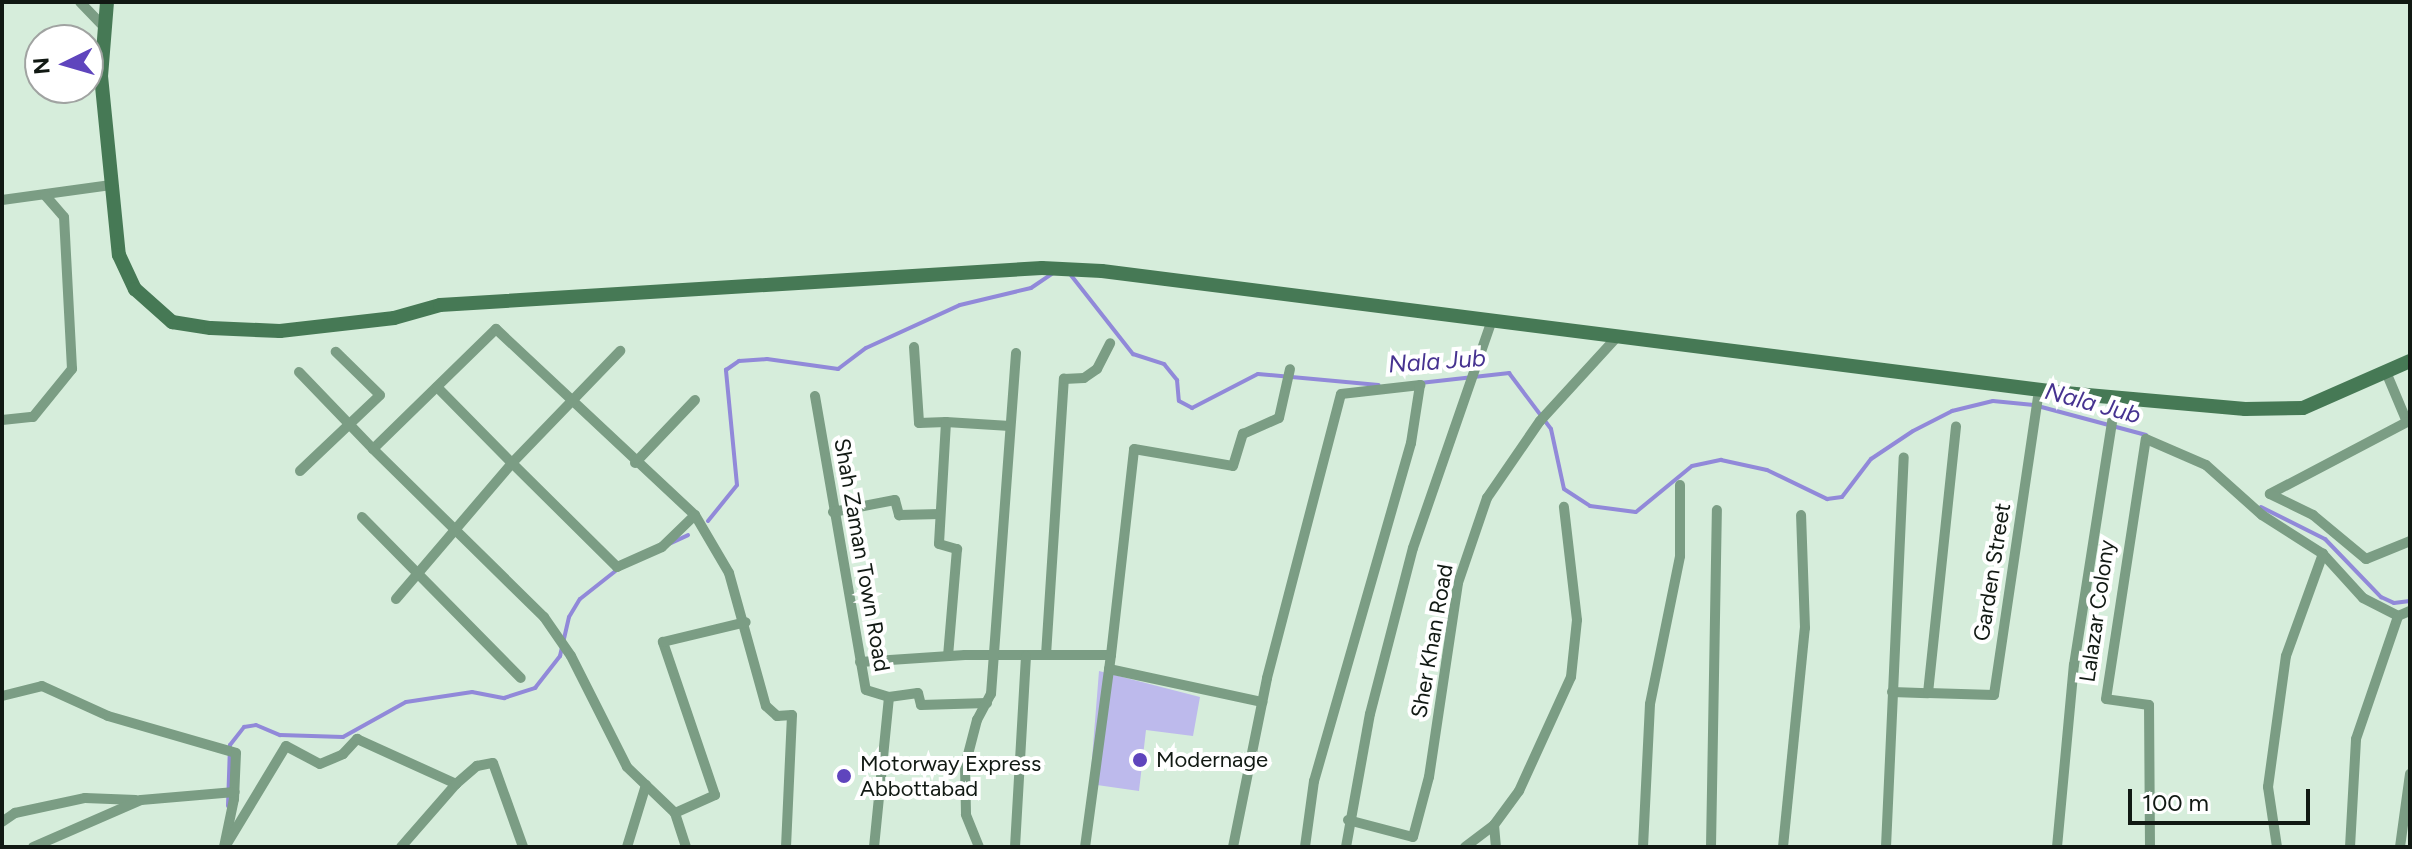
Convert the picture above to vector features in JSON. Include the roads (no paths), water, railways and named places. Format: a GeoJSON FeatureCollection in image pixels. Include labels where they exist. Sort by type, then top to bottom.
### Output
{"type":"FeatureCollection","features":[{"type":"Feature","properties":{"kind":"street"},"geometry":{"type":"LineString","coordinates":[[80,2],[101,24]]}},
{"type":"Feature","properties":{"kind":"street"},"geometry":{"type":"LineString","coordinates":[[104,27],[107,2]]}},
{"type":"Feature","properties":{"kind":"street"},"geometry":{"type":"LineString","coordinates":[[104,104],[119,255],[135,289],[172,322],[211,328],[280,331],[394,318],[440,305],[1042,268],[1102,271],[2039,390],[2245,409],[2303,408],[2410,361]]}},
{"type":"Feature","properties":{"kind":"street"},"geometry":{"type":"LineString","coordinates":[[2,200],[111,185]]}},
{"type":"Feature","properties":{"kind":"street"},"geometry":{"type":"LineString","coordinates":[[2,420],[33,417],[72,369],[64,217],[45,195]]}},
{"type":"Feature","properties":{"kind":"street","name":"Sher Khan Road"},"geometry":{"type":"LineString","coordinates":[[1346,847],[1348,820],[1413,548],[1472,369],[1492,320]]}},
{"type":"Feature","properties":{"kind":"street"},"geometry":{"type":"LineString","coordinates":[[373,449],[496,329],[635,463],[695,515],[719,552],[746,622],[766,706],[777,716],[792,715],[786,847]]}},
{"type":"Feature","properties":{"kind":"street","name":"Sher Khan Road"},"geometry":{"type":"LineString","coordinates":[[1348,820],[1411,842],[1429,777],[1458,583],[1487,498],[1540,421],[1617,337]]}},
{"type":"Feature","properties":{"kind":"street"},"geometry":{"type":"LineString","coordinates":[[1046,655],[1064,379],[1084,378],[1097,369],[1110,343]]}},
{"type":"Feature","properties":{"kind":"street"},"geometry":{"type":"LineString","coordinates":[[914,347],[919,423],[1010,426]]}},
{"type":"Feature","properties":{"kind":"street"},"geometry":{"type":"LineString","coordinates":[[396,599],[453,527],[570,400],[620,351]]}},
{"type":"Feature","properties":{"kind":"street"},"geometry":{"type":"LineString","coordinates":[[300,471],[380,395],[336,352]]}},
{"type":"Feature","properties":{"kind":"street"},"geometry":{"type":"LineString","coordinates":[[979,847],[966,814],[965,766],[987,703],[993,655],[1016,353]]}},
{"type":"Feature","properties":{"kind":"street"},"geometry":{"type":"LineString","coordinates":[[1085,847],[1134,449],[1233,466],[1243,434],[1279,418],[1290,369]]}},
{"type":"Feature","properties":{"kind":"street"},"geometry":{"type":"LineString","coordinates":[[299,372],[557,635],[627,767],[675,813],[686,847]]}},
{"type":"Feature","properties":{"kind":"street"},"geometry":{"type":"LineString","coordinates":[[2386,372],[2409,425],[2270,494],[2313,515],[2366,559],[2410,541]]}},
{"type":"Feature","properties":{"kind":"street"},"geometry":{"type":"LineString","coordinates":[[1233,847],[1262,702],[1341,394],[1420,385],[1411,443],[1314,781],[1305,847]]}},
{"type":"Feature","properties":{"kind":"street"},"geometry":{"type":"LineString","coordinates":[[437,387],[617,567],[662,547],[695,515]]}},
{"type":"Feature","properties":{"kind":"street","name":"Garden Street"},"geometry":{"type":"LineString","coordinates":[[1892,692],[1994,695],[2039,390]]}},
{"type":"Feature","properties":{"kind":"street","name":"Shah Zaman Town Road"},"geometry":{"type":"LineString","coordinates":[[815,396],[866,690],[889,697],[874,847]]}},
{"type":"Feature","properties":{"kind":"street"},"geometry":{"type":"LineString","coordinates":[[2057,847],[2074,665],[2116,397]]}},
{"type":"Feature","properties":{"kind":"street"},"geometry":{"type":"LineString","coordinates":[[635,463],[695,400]]}},
{"type":"Feature","properties":{"kind":"street"},"geometry":{"type":"LineString","coordinates":[[946,422],[939,544],[957,549],[948,656]]}},
{"type":"Feature","properties":{"kind":"street"},"geometry":{"type":"LineString","coordinates":[[1928,693],[1956,426]]}},
{"type":"Feature","properties":{"kind":"street","name":"Lalazar Colony"},"geometry":{"type":"LineString","coordinates":[[2150,847],[2149,705],[2106,699],[2146,439],[2206,465],[2262,515],[2323,554]]}},
{"type":"Feature","properties":{"kind":"street"},"geometry":{"type":"LineString","coordinates":[[1886,847],[1904,457]]}},
{"type":"Feature","properties":{"kind":"street"},"geometry":{"type":"LineString","coordinates":[[1643,847],[1650,704],[1680,556],[1680,485]]}},
{"type":"Feature","properties":{"kind":"street"},"geometry":{"type":"LineString","coordinates":[[833,512],[895,500],[899,515],[940,514]]}},
{"type":"Feature","properties":{"kind":"street"},"geometry":{"type":"LineString","coordinates":[[1465,847],[1494,825],[1519,791],[1571,677],[1577,620],[1564,507]]}},
{"type":"Feature","properties":{"kind":"street"},"geometry":{"type":"LineString","coordinates":[[1711,847],[1717,510]]}},
{"type":"Feature","properties":{"kind":"street"},"geometry":{"type":"LineString","coordinates":[[1783,847],[1805,628],[1801,515]]}},
{"type":"Feature","properties":{"kind":"street"},"geometry":{"type":"LineString","coordinates":[[362,517],[521,678]]}},
{"type":"Feature","properties":{"kind":"street"},"geometry":{"type":"LineString","coordinates":[[2277,847],[2268,787],[2286,656],[2323,554],[2363,598],[2398,616]]}},
{"type":"Feature","properties":{"kind":"street"},"geometry":{"type":"LineString","coordinates":[[2350,847],[2356,739],[2398,616],[2410,611]]}},
{"type":"Feature","properties":{"kind":"street"},"geometry":{"type":"LineString","coordinates":[[675,813],[715,795],[663,642],[746,622]]}},
{"type":"Feature","properties":{"kind":"street"},"geometry":{"type":"LineString","coordinates":[[860,662],[948,656],[1111,655]]}},
{"type":"Feature","properties":{"kind":"street"},"geometry":{"type":"LineString","coordinates":[[1015,847],[1026,656]]}},
{"type":"Feature","properties":{"kind":"street"},"geometry":{"type":"LineString","coordinates":[[1109,669],[1262,702]]}},
{"type":"Feature","properties":{"kind":"street"},"geometry":{"type":"LineString","coordinates":[[2,696],[42,686],[108,716],[236,753],[235,792],[224,847]]}},
{"type":"Feature","properties":{"kind":"street"},"geometry":{"type":"LineString","coordinates":[[889,697],[918,693],[921,705],[987,703]]}},
{"type":"Feature","properties":{"kind":"street"},"geometry":{"type":"LineString","coordinates":[[224,847],[286,746],[320,764],[343,754],[357,739],[456,784]]}},
{"type":"Feature","properties":{"kind":"street"},"geometry":{"type":"LineString","coordinates":[[401,847],[456,784],[477,766],[493,763],[523,847]]}},
{"type":"Feature","properties":{"kind":"street"},"geometry":{"type":"LineString","coordinates":[[2400,847],[2410,774]]}},
{"type":"Feature","properties":{"kind":"street"},"geometry":{"type":"LineString","coordinates":[[627,847],[646,785]]}},
{"type":"Feature","properties":{"kind":"street"},"geometry":{"type":"LineString","coordinates":[[2,822],[15,813],[85,798],[141,800],[235,792]]}},
{"type":"Feature","properties":{"kind":"street"},"geometry":{"type":"LineString","coordinates":[[33,847],[141,800]]}},
{"type":"Feature","properties":{"kind":"street"},"geometry":{"type":"LineString","coordinates":[[1494,825],[1496,847]]}},
{"type":"Feature","properties":{"kind":"waterway","name":"Nala Jub"},"geometry":{"type":"LineString","coordinates":[[708,521],[737,485],[726,370],[739,361],[767,359],[838,369],[866,348],[960,305],[1031,288],[1053,273]]}},
{"type":"Feature","properties":{"kind":"waterway","name":"Nala Jub"},"geometry":{"type":"LineString","coordinates":[[1070,274],[1133,354],[1164,364],[1177,380],[1179,401],[1192,408],[1258,374],[1379,385]]}},
{"type":"Feature","properties":{"kind":"waterway","name":"Nala Jub"},"geometry":{"type":"LineString","coordinates":[[1420,383],[1509,373],[1551,429],[1564,489],[1590,506],[1636,512],[1692,466],[1721,460],[1767,470],[1827,499],[1842,497],[1871,459],[1913,431],[1952,411],[1993,401],[2034,405],[2146,435]]}},
{"type":"Feature","properties":{"kind":"waterway","name":"Nala Jub"},"geometry":{"type":"LineString","coordinates":[[2261,507],[2325,539],[2381,597],[2394,603],[2410,601]]}},
{"type":"Feature","properties":{"kind":"waterway","name":"Nala Jub"},"geometry":{"type":"LineString","coordinates":[[669,544],[688,535]]}},
{"type":"Feature","properties":{"kind":"waterway","name":"Nala Jub"},"geometry":{"type":"LineString","coordinates":[[228,806],[230,745],[244,727],[256,725],[280,735],[343,737],[406,702],[472,692],[504,698],[535,688],[560,656],[569,617],[580,599],[618,569]]}},
{"type":"Feature","properties":{"kind":"place","name":"Modernage"},"geometry":{"type":"Point","coordinates":[1140,760]}},
{"type":"Feature","properties":{"kind":"place","name":"Motorway Express Abbottabad"},"geometry":{"type":"Point","coordinates":[844,776]}}]}
